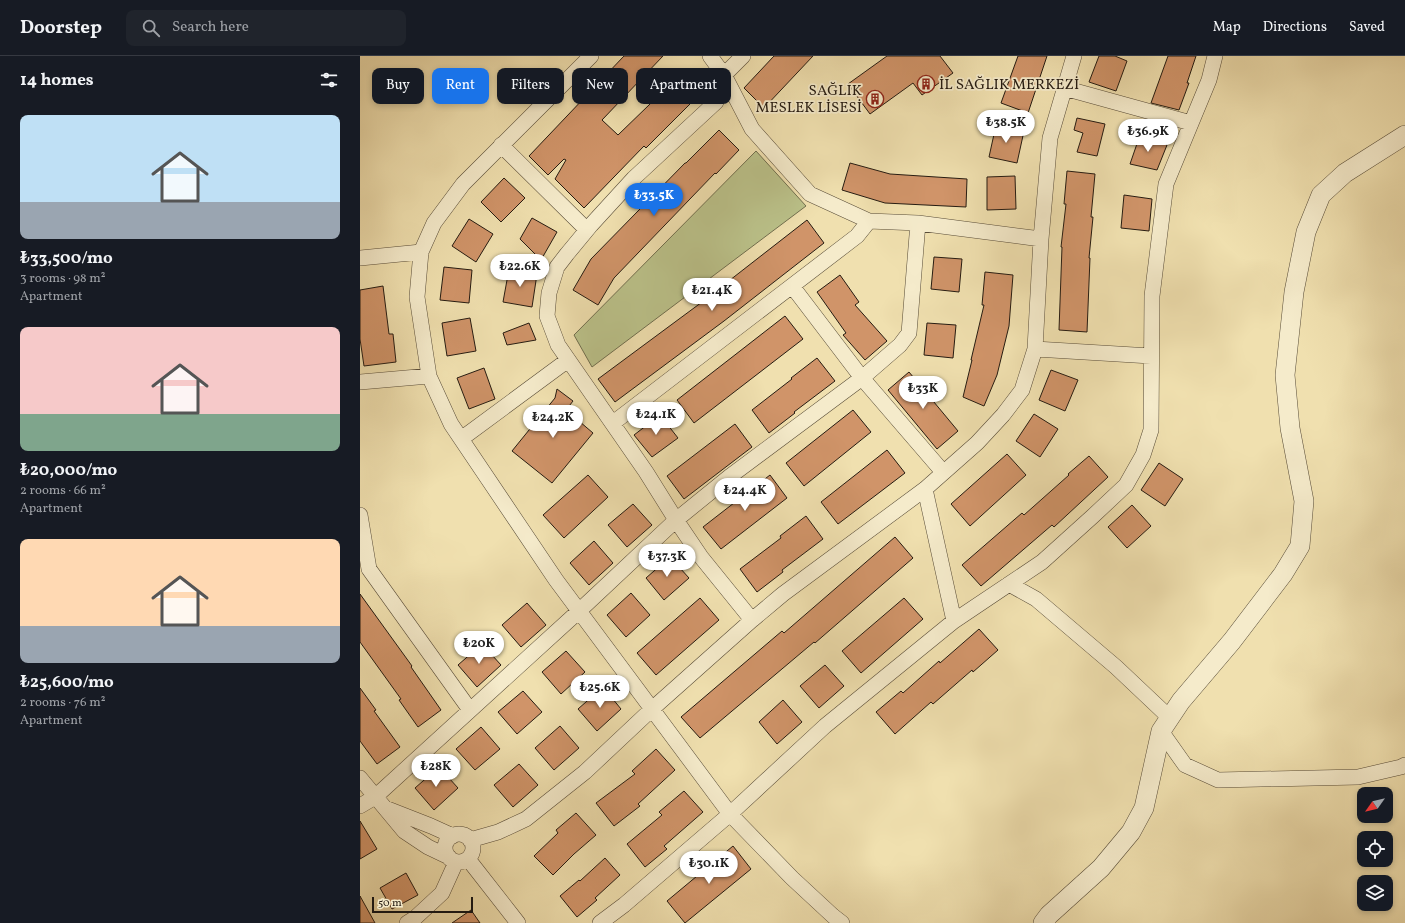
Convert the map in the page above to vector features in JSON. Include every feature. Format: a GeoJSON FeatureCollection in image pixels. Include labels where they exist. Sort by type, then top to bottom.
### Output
{"type":"FeatureCollection","features":[{"type":"Feature","properties":{"kind":"street"},"geometry":{"type":"LineString","coordinates":[[591,56],[463,184],[434,223],[421,252],[417,297],[429,376],[451,424],[556,580],[730,814],[812,897],[842,923]]}},
{"type":"Feature","properties":{"kind":"street"},"geometry":{"type":"LineString","coordinates":[[710,56],[719,68]]}},
{"type":"Feature","properties":{"kind":"street"},"geometry":{"type":"LineString","coordinates":[[731,68],[743,56]]}},
{"type":"Feature","properties":{"kind":"street"},"geometry":{"type":"LineString","coordinates":[[470,840],[498,832],[526,819],[585,772],[752,620],[783,594],[924,488],[977,443],[1003,415],[1022,390],[1035,349],[1041,239],[1050,138],[1074,56]]}},
{"type":"Feature","properties":{"kind":"street"},"geometry":{"type":"LineString","coordinates":[[600,923],[624,905],[730,814],[825,726],[954,621],[1042,562],[1126,485],[1143,455],[1151,430],[1152,296],[1166,184],[1209,80],[1215,56]]}},
{"type":"Feature","properties":{"kind":"street"},"geometry":{"type":"LineString","coordinates":[[731,88],[752,129],[810,194],[869,221],[918,223],[1041,239]]}},
{"type":"Feature","properties":{"kind":"street"},"geometry":{"type":"LineString","coordinates":[[1064,88],[1191,123]]}},
{"type":"Feature","properties":{"kind":"street"},"geometry":{"type":"LineString","coordinates":[[714,104],[634,178],[587,230],[557,267],[549,293],[547,316],[558,345],[568,360],[613,422],[676,520],[702,557],[752,620]]}},
{"type":"Feature","properties":{"kind":"street"},"geometry":{"type":"LineString","coordinates":[[1043,923],[1049,915],[1101,868],[1131,832],[1144,808],[1166,725],[1181,701],[1251,617],[1283,574],[1300,546],[1304,501],[1290,428],[1285,374],[1294,292],[1306,232],[1321,195],[1345,173],[1405,135]]}},
{"type":"Feature","properties":{"kind":"street"},"geometry":{"type":"LineString","coordinates":[[501,145],[587,230]]}},
{"type":"Feature","properties":{"kind":"street"},"geometry":{"type":"LineString","coordinates":[[613,422],[857,236],[869,221]]}},
{"type":"Feature","properties":{"kind":"street"},"geometry":{"type":"LineString","coordinates":[[380,803],[470,710],[676,520],[729,476],[862,378],[900,345],[909,333],[918,223]]}},
{"type":"Feature","properties":{"kind":"street"},"geometry":{"type":"LineString","coordinates":[[360,258],[421,252]]}},
{"type":"Feature","properties":{"kind":"street"},"geometry":{"type":"LineString","coordinates":[[792,286],[862,378],[943,472]]}},
{"type":"Feature","properties":{"kind":"street"},"geometry":{"type":"LineString","coordinates":[[1035,349],[1152,356]]}},
{"type":"Feature","properties":{"kind":"street"},"geometry":{"type":"LineString","coordinates":[[461,439],[568,360]]}},
{"type":"Feature","properties":{"kind":"street"},"geometry":{"type":"LineString","coordinates":[[360,382],[429,376]]}},
{"type":"Feature","properties":{"kind":"street"},"geometry":{"type":"LineString","coordinates":[[924,488],[954,621]]}},
{"type":"Feature","properties":{"kind":"street"},"geometry":{"type":"LineString","coordinates":[[360,515],[365,570],[470,710]]}},
{"type":"Feature","properties":{"kind":"street"},"geometry":{"type":"LineString","coordinates":[[1009,584],[1036,599],[1116,667],[1166,725],[1184,765],[1218,780],[1358,777],[1405,765]]}},
{"type":"Feature","properties":{"kind":"street"},"geometry":{"type":"LineString","coordinates":[[360,778],[404,831],[428,847],[457,859]]}},
{"type":"Feature","properties":{"kind":"street"},"geometry":{"type":"LineString","coordinates":[[360,806],[380,803],[453,836]]}},
{"type":"Feature","properties":{"kind":"street"},"geometry":{"type":"LineString","coordinates":[[407,923],[415,918],[442,892],[457,859],[472,852],[472,844],[470,840],[459,834],[448,840],[445,850],[457,859],[518,923]]}},
{"type":"Feature","properties":{"kind":"green space"},"geometry":{"type":"Polygon","coordinates":[[[756,151],[806,206],[592,367],[574,335],[756,151]]]}},
{"type":"Feature","properties":{"kind":"building"},"geometry":{"type":"Polygon","coordinates":[[[624,56],[663,56],[652,68],[636,68],[636,84],[628,93],[628,68],[613,68],[624,56]]]}},
{"type":"Feature","properties":{"kind":"building"},"geometry":{"type":"Polygon","coordinates":[[[774,56],[813,56],[764,108],[744,88],[774,56]]]}},
{"type":"Feature","properties":{"kind":"building"},"geometry":{"type":"Polygon","coordinates":[[[887,56],[940,56],[953,73],[922,95],[913,83],[870,114],[848,84],[887,56]]]}},
{"type":"Feature","properties":{"kind":"building"},"geometry":{"type":"Polygon","coordinates":[[[1018,56],[1047,56],[1028,113],[1001,103],[1018,56]]]}},
{"type":"Feature","properties":{"kind":"building"},"geometry":{"type":"Polygon","coordinates":[[[1099,56],[1115,56],[1127,61],[1116,91],[1089,82],[1099,56]]]}},
{"type":"Feature","properties":{"kind":"building"},"geometry":{"type":"Polygon","coordinates":[[[1168,56],[1196,56],[1187,83],[1189,83],[1179,110],[1151,103],[1168,56]]]}},
{"type":"Feature","properties":{"kind":"building"},"geometry":{"type":"Polygon","coordinates":[[[578,104],[617,104],[602,120],[618,135],[650,104],[690,104],[646,148],[644,146],[584,208],[555,179],[566,160],[564,159],[548,175],[529,156],[578,104]]]}},
{"type":"Feature","properties":{"kind":"building"},"geometry":{"type":"Polygon","coordinates":[[[1077,118],[1105,124],[1097,156],[1077,152],[1083,133],[1074,130],[1077,118]]]}},
{"type":"Feature","properties":{"kind":"building"},"geometry":{"type":"Polygon","coordinates":[[[996,125],[1024,131],[1017,163],[989,157],[996,125]]]}},
{"type":"Feature","properties":{"kind":"building"},"geometry":{"type":"Polygon","coordinates":[[[719,130],[739,150],[614,278],[598,305],[573,290],[591,259],[719,130]]]}},
{"type":"Feature","properties":{"kind":"building"},"geometry":{"type":"Polygon","coordinates":[[[1140,135],[1167,145],[1157,170],[1130,164],[1140,135]]]}},
{"type":"Feature","properties":{"kind":"building"},"geometry":{"type":"Polygon","coordinates":[[[850,163],[890,174],[967,179],[966,207],[885,203],[842,190],[850,163]]]}},
{"type":"Feature","properties":{"kind":"building"},"geometry":{"type":"Polygon","coordinates":[[[1067,171],[1095,174],[1091,217],[1093,217],[1089,258],[1087,332],[1059,330],[1061,247],[1066,204],[1064,204],[1067,171]]]}},
{"type":"Feature","properties":{"kind":"building"},"geometry":{"type":"Polygon","coordinates":[[[1015,176],[1016,209],[987,210],[987,177],[1015,176]]]}},
{"type":"Feature","properties":{"kind":"building"},"geometry":{"type":"Polygon","coordinates":[[[504,178],[525,198],[501,222],[481,202],[504,178]]]}},
{"type":"Feature","properties":{"kind":"building"},"geometry":{"type":"Polygon","coordinates":[[[1124,195],[1152,199],[1149,231],[1121,228],[1124,195]]]}},
{"type":"Feature","properties":{"kind":"building"},"geometry":{"type":"Polygon","coordinates":[[[532,218],[557,232],[541,260],[520,239],[532,218]]]}},
{"type":"Feature","properties":{"kind":"building"},"geometry":{"type":"Polygon","coordinates":[[[469,219],[493,234],[476,262],[452,246],[469,219]]]}},
{"type":"Feature","properties":{"kind":"building"},"geometry":{"type":"Polygon","coordinates":[[[807,220],[824,243],[724,321],[615,402],[598,379],[698,305],[807,220]]]}},
{"type":"Feature","properties":{"kind":"building"},"geometry":{"type":"Polygon","coordinates":[[[934,257],[962,259],[959,292],[931,289],[934,257]]]}},
{"type":"Feature","properties":{"kind":"building"},"geometry":{"type":"Polygon","coordinates":[[[444,267],[472,270],[469,303],[440,300],[444,267]]]}},
{"type":"Feature","properties":{"kind":"building"},"geometry":{"type":"Polygon","coordinates":[[[509,269],[537,274],[532,307],[503,302],[509,269]]]}},
{"type":"Feature","properties":{"kind":"building"},"geometry":{"type":"Polygon","coordinates":[[[985,272],[1013,275],[1009,326],[997,375],[984,406],[963,397],[984,305],[982,305],[985,272]]]}},
{"type":"Feature","properties":{"kind":"building"},"geometry":{"type":"Polygon","coordinates":[[[840,275],[859,302],[855,305],[887,341],[865,360],[843,335],[846,333],[817,292],[840,275]]]}},
{"type":"Feature","properties":{"kind":"building"},"geometry":{"type":"Polygon","coordinates":[[[383,286],[389,334],[393,334],[396,362],[364,366],[360,339],[360,290],[383,286]]]}},
{"type":"Feature","properties":{"kind":"building"},"geometry":{"type":"Polygon","coordinates":[[[785,316],[803,339],[694,423],[677,400],[785,316]]]}},
{"type":"Feature","properties":{"kind":"building"},"geometry":{"type":"Polygon","coordinates":[[[470,318],[476,351],[447,356],[442,323],[470,318]]]}},
{"type":"Feature","properties":{"kind":"building"},"geometry":{"type":"Polygon","coordinates":[[[529,323],[536,340],[507,345],[503,333],[529,323]]]}},
{"type":"Feature","properties":{"kind":"building"},"geometry":{"type":"Polygon","coordinates":[[[927,323],[956,325],[953,358],[924,355],[927,323]]]}},
{"type":"Feature","properties":{"kind":"building"},"geometry":{"type":"Polygon","coordinates":[[[817,358],[835,381],[769,433],[752,410],[817,358]]]}},
{"type":"Feature","properties":{"kind":"building"},"geometry":{"type":"Polygon","coordinates":[[[484,368],[495,399],[469,409],[457,378],[484,368]]]}},
{"type":"Feature","properties":{"kind":"building"},"geometry":{"type":"Polygon","coordinates":[[[1051,370],[1078,380],[1065,411],[1039,400],[1051,370]]]}},
{"type":"Feature","properties":{"kind":"building"},"geometry":{"type":"Polygon","coordinates":[[[909,372],[958,431],[937,449],[888,390],[909,372]]]}},
{"type":"Feature","properties":{"kind":"building"},"geometry":{"type":"Polygon","coordinates":[[[557,389],[573,401],[566,410],[593,433],[552,483],[512,451],[555,398],[557,389]]]}},
{"type":"Feature","properties":{"kind":"building"},"geometry":{"type":"Polygon","coordinates":[[[853,410],[871,432],[804,486],[786,463],[853,410]]]}},
{"type":"Feature","properties":{"kind":"building"},"geometry":{"type":"Polygon","coordinates":[[[1034,414],[1058,429],[1040,457],[1016,441],[1034,414]]]}},
{"type":"Feature","properties":{"kind":"building"},"geometry":{"type":"Polygon","coordinates":[[[660,415],[678,438],[652,457],[634,435],[660,415]]]}},
{"type":"Feature","properties":{"kind":"building"},"geometry":{"type":"Polygon","coordinates":[[[735,424],[752,447],[684,499],[667,476],[735,424]]]}},
{"type":"Feature","properties":{"kind":"building"},"geometry":{"type":"Polygon","coordinates":[[[887,450],[905,473],[838,524],[821,502],[887,450]]]}},
{"type":"Feature","properties":{"kind":"building"},"geometry":{"type":"Polygon","coordinates":[[[1007,454],[1026,475],[970,526],[951,504],[1007,454]]]}},
{"type":"Feature","properties":{"kind":"building"},"geometry":{"type":"Polygon","coordinates":[[[1089,456],[1108,477],[1054,527],[1052,525],[981,586],[962,565],[1022,513],[1024,515],[1089,456]]]}},
{"type":"Feature","properties":{"kind":"building"},"geometry":{"type":"Polygon","coordinates":[[[1159,463],[1183,479],[1165,506],[1141,490],[1159,463]]]}},
{"type":"Feature","properties":{"kind":"building"},"geometry":{"type":"Polygon","coordinates":[[[588,475],[608,497],[564,538],[543,515],[588,475]]]}},
{"type":"Feature","properties":{"kind":"building"},"geometry":{"type":"Polygon","coordinates":[[[770,475],[787,498],[721,549],[703,527],[770,475]]]}},
{"type":"Feature","properties":{"kind":"building"},"geometry":{"type":"Polygon","coordinates":[[[633,504],[652,525],[627,547],[608,525],[633,504]]]}},
{"type":"Feature","properties":{"kind":"building"},"geometry":{"type":"Polygon","coordinates":[[[1132,505],[1151,526],[1127,548],[1108,527],[1132,505]]]}},
{"type":"Feature","properties":{"kind":"building"},"geometry":{"type":"Polygon","coordinates":[[[806,516],[823,539],[782,570],[783,572],[757,592],[740,569],[781,538],[780,536],[806,516]]]}},
{"type":"Feature","properties":{"kind":"building"},"geometry":{"type":"Polygon","coordinates":[[[895,537],[913,558],[815,643],[814,642],[700,738],[681,717],[782,631],[784,633],[895,537]]]}},
{"type":"Feature","properties":{"kind":"building"},"geometry":{"type":"Polygon","coordinates":[[[594,541],[613,563],[589,585],[570,563],[594,541]]]}},
{"type":"Feature","properties":{"kind":"building"},"geometry":{"type":"Polygon","coordinates":[[[670,557],[689,578],[664,600],[646,578],[670,557]]]}},
{"type":"Feature","properties":{"kind":"building"},"geometry":{"type":"Polygon","coordinates":[[[631,593],[650,615],[626,637],[607,615],[631,593]]]}},
{"type":"Feature","properties":{"kind":"building"},"geometry":{"type":"Polygon","coordinates":[[[360,594],[412,666],[411,667],[441,710],[418,727],[399,700],[401,699],[360,642],[360,594]]]}},
{"type":"Feature","properties":{"kind":"building"},"geometry":{"type":"Polygon","coordinates":[[[700,598],[719,620],[656,675],[637,653],[700,598]]]}},
{"type":"Feature","properties":{"kind":"building"},"geometry":{"type":"Polygon","coordinates":[[[904,598],[923,619],[861,673],[842,651],[904,598]]]}},
{"type":"Feature","properties":{"kind":"building"},"geometry":{"type":"Polygon","coordinates":[[[527,603],[546,625],[521,647],[502,625],[527,603]]]}},
{"type":"Feature","properties":{"kind":"building"},"geometry":{"type":"Polygon","coordinates":[[[979,629],[998,650],[973,672],[972,670],[933,704],[931,702],[895,734],[876,712],[901,691],[903,693],[939,661],[940,663],[979,629]]]}},
{"type":"Feature","properties":{"kind":"building"},"geometry":{"type":"Polygon","coordinates":[[[482,644],[501,665],[477,687],[458,665],[482,644]]]}},
{"type":"Feature","properties":{"kind":"building"},"geometry":{"type":"Polygon","coordinates":[[[566,651],[585,672],[561,694],[542,672],[566,651]]]}},
{"type":"Feature","properties":{"kind":"building"},"geometry":{"type":"Polygon","coordinates":[[[825,665],[844,686],[819,708],[800,686],[825,665]]]}},
{"type":"Feature","properties":{"kind":"building"},"geometry":{"type":"Polygon","coordinates":[[[603,687],[621,709],[597,731],[578,709],[603,687]]]}},
{"type":"Feature","properties":{"kind":"building"},"geometry":{"type":"Polygon","coordinates":[[[360,688],[376,710],[374,711],[400,747],[377,764],[360,741],[360,688]]]}},
{"type":"Feature","properties":{"kind":"building"},"geometry":{"type":"Polygon","coordinates":[[[523,691],[542,712],[517,734],[498,712],[523,691]]]}},
{"type":"Feature","properties":{"kind":"building"},"geometry":{"type":"Polygon","coordinates":[[[783,700],[802,722],[777,744],[759,722],[783,700]]]}},
{"type":"Feature","properties":{"kind":"building"},"geometry":{"type":"Polygon","coordinates":[[[560,726],[579,748],[554,770],[535,748],[560,726]]]}},
{"type":"Feature","properties":{"kind":"building"},"geometry":{"type":"Polygon","coordinates":[[[481,727],[500,749],[475,770],[456,749],[481,727]]]}},
{"type":"Feature","properties":{"kind":"building"},"geometry":{"type":"Polygon","coordinates":[[[656,749],[675,770],[638,804],[640,806],[614,826],[596,803],[635,774],[632,771],[656,749]]]}},
{"type":"Feature","properties":{"kind":"building"},"geometry":{"type":"Polygon","coordinates":[[[519,764],[538,785],[513,807],[494,785],[519,764]]]}},
{"type":"Feature","properties":{"kind":"building"},"geometry":{"type":"Polygon","coordinates":[[[439,767],[458,788],[434,810],[415,788],[439,767]]]}},
{"type":"Feature","properties":{"kind":"building"},"geometry":{"type":"Polygon","coordinates":[[[684,791],[703,812],[664,846],[667,849],[645,867],[627,844],[662,815],[659,812],[684,791]]]}},
{"type":"Feature","properties":{"kind":"building"},"geometry":{"type":"Polygon","coordinates":[[[576,813],[596,835],[553,875],[534,856],[558,833],[556,830],[576,813]]]}},
{"type":"Feature","properties":{"kind":"building"},"geometry":{"type":"Polygon","coordinates":[[[360,821],[377,849],[360,859],[360,821]]]}},
{"type":"Feature","properties":{"kind":"building"},"geometry":{"type":"Polygon","coordinates":[[[733,846],[751,869],[685,923],[667,901],[733,846]]]}},
{"type":"Feature","properties":{"kind":"building"},"geometry":{"type":"Polygon","coordinates":[[[605,858],[620,875],[595,898],[597,900],[577,917],[560,896],[579,880],[580,881],[605,858]]]}},
{"type":"Feature","properties":{"kind":"building"},"geometry":{"type":"Polygon","coordinates":[[[406,873],[418,895],[392,909],[380,888],[406,873]]]}},
{"type":"Feature","properties":{"kind":"building"},"geometry":{"type":"Polygon","coordinates":[[[360,896],[375,923],[360,923],[360,896]]]}},
{"type":"Feature","properties":{"kind":"building"},"geometry":{"type":"Polygon","coordinates":[[[471,910],[480,923],[452,923],[471,910]]]}},
{"type":"Feature","properties":{"kind":"place","name":"İL SAĞLIK MERKEZİ"},"geometry":{"type":"Point","coordinates":[926,84]}},
{"type":"Feature","properties":{"kind":"place","name":"SAĞLIK MESLEK LİSESİ"},"geometry":{"type":"Point","coordinates":[875,99]}}]}
